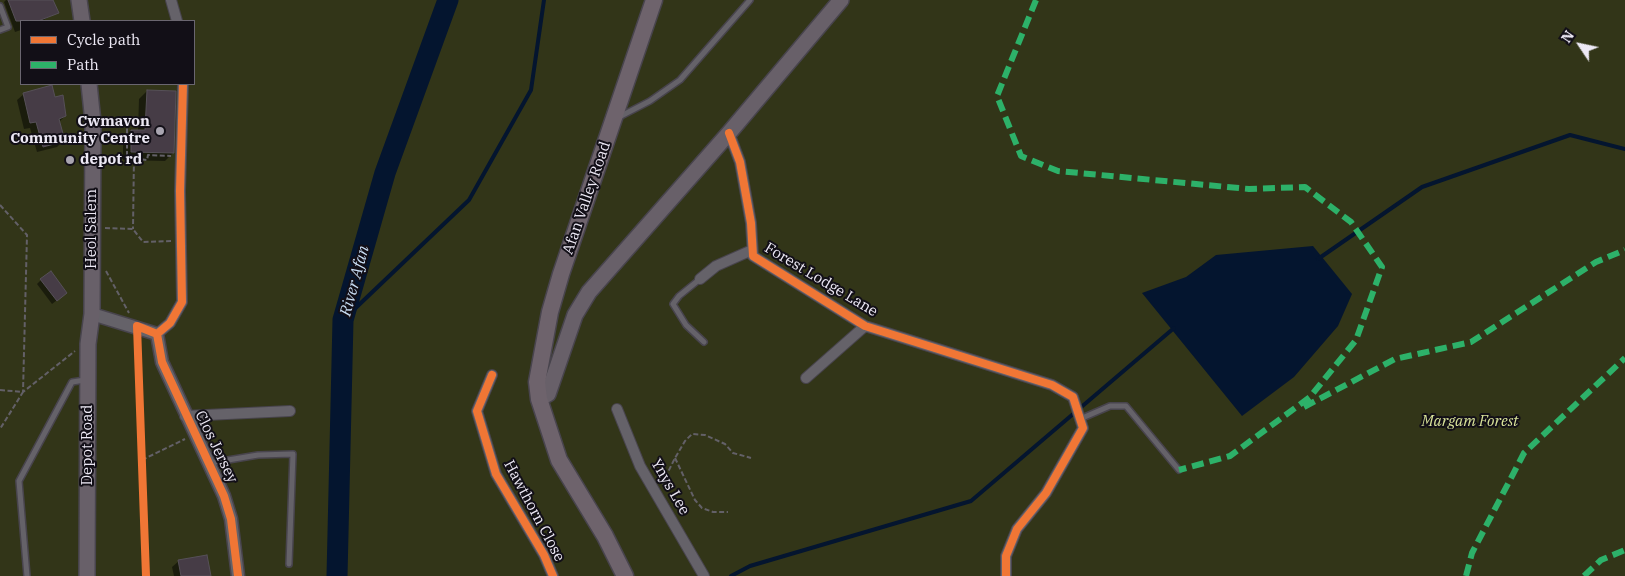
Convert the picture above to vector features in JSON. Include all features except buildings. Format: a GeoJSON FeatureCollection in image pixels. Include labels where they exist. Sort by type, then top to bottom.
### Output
{"type":"FeatureCollection","features":[{"type":"Feature","properties":{"kind":"main road"},"geometry":{"type":"LineString","coordinates":[[79,0],[82,20]]}},
{"type":"Feature","properties":{"kind":"main road","name":"Afan Valley Road"},"geometry":{"type":"LineString","coordinates":[[625,576],[605,536],[558,460],[539,399],[537,382],[550,312],[561,274],[654,0]]}},
{"type":"Feature","properties":{"kind":"main road"},"geometry":{"type":"LineString","coordinates":[[539,399],[548,394],[575,315],[589,292],[729,133],[841,0]]}},
{"type":"Feature","properties":{"kind":"main road","name":"Heol Salem"},"geometry":{"type":"LineString","coordinates":[[89,85],[93,122],[92,314]]}},
{"type":"Feature","properties":{"kind":"main road","name":"Depot Road"},"geometry":{"type":"LineString","coordinates":[[87,576],[88,344],[92,314]]}},
{"type":"Feature","properties":{"kind":"street"},"geometry":{"type":"LineString","coordinates":[[171,0],[177,20]]}},
{"type":"Feature","properties":{"kind":"street"},"geometry":{"type":"LineString","coordinates":[[92,314],[137,326],[158,334],[170,323],[182,302],[181,157],[183,85]]}},
{"type":"Feature","properties":{"kind":"street","name":"Forest Lodge Lane"},"geometry":{"type":"LineString","coordinates":[[729,133],[740,162],[751,223],[752,256],[865,326],[1052,385],[1072,397],[1078,413]]}},
{"type":"Feature","properties":{"kind":"street"},"geometry":{"type":"LineString","coordinates":[[700,279],[716,266],[752,250]]}},
{"type":"Feature","properties":{"kind":"street","name":"Forest Lodge Lane"},"geometry":{"type":"LineString","coordinates":[[806,378],[865,326]]}},
{"type":"Feature","properties":{"kind":"street","name":"Clos Jersey"},"geometry":{"type":"LineString","coordinates":[[158,334],[162,362],[194,435],[210,462],[231,519],[238,576]]}},
{"type":"Feature","properties":{"kind":"street","name":"Hawthorn Close"},"geometry":{"type":"LineString","coordinates":[[492,375],[477,410],[496,474],[544,555],[552,576]]}},
{"type":"Feature","properties":{"kind":"street","name":"Ynys Lee"},"geometry":{"type":"LineString","coordinates":[[617,409],[640,466],[704,576]]}},
{"type":"Feature","properties":{"kind":"street"},"geometry":{"type":"LineString","coordinates":[[185,416],[290,411]]}},
{"type":"Feature","properties":{"kind":"street"},"geometry":{"type":"LineString","coordinates":[[1006,576],[1006,556],[1017,529],[1046,493],[1083,428],[1078,413]]}},
{"type":"Feature","properties":{"kind":"lane"},"geometry":{"type":"LineString","coordinates":[[614,120],[650,101],[680,80],[750,0]]}},
{"type":"Feature","properties":{"kind":"lane"},"geometry":{"type":"LineString","coordinates":[[0,6],[8,27],[0,30]]}},
{"type":"Feature","properties":{"kind":"lane"},"geometry":{"type":"LineString","coordinates":[[700,279],[679,296],[673,304],[686,325],[704,342]]}},
{"type":"Feature","properties":{"kind":"lane"},"geometry":{"type":"LineString","coordinates":[[27,576],[20,481],[72,382],[88,379]]}},
{"type":"Feature","properties":{"kind":"lane"},"geometry":{"type":"LineString","coordinates":[[1078,413],[1119,404],[1126,406],[1179,470]]}},
{"type":"Feature","properties":{"kind":"lane"},"geometry":{"type":"LineString","coordinates":[[210,462],[258,455],[293,454],[289,564]]}},
{"type":"Feature","properties":{"kind":"path"},"geometry":{"type":"LineString","coordinates":[[128,121],[127,156],[147,160],[148,155],[181,157]]}},
{"type":"Feature","properties":{"kind":"path"},"geometry":{"type":"LineString","coordinates":[[134,158],[133,229],[142,242],[182,241]]}},
{"type":"Feature","properties":{"kind":"path"},"geometry":{"type":"LineString","coordinates":[[0,205],[27,234],[23,392]]}},
{"type":"Feature","properties":{"kind":"path"},"geometry":{"type":"LineString","coordinates":[[92,227],[133,229]]}},
{"type":"Feature","properties":{"kind":"path"},"geometry":{"type":"LineString","coordinates":[[106,271],[137,326]]}},
{"type":"Feature","properties":{"kind":"path"},"geometry":{"type":"LineString","coordinates":[[0,430],[23,392],[74,351],[88,344]]}},
{"type":"Feature","properties":{"kind":"path"},"geometry":{"type":"LineString","coordinates":[[0,390],[23,392]]}},
{"type":"Feature","properties":{"kind":"path"},"geometry":{"type":"LineString","coordinates":[[657,495],[675,458],[692,434],[705,435],[725,444],[733,453],[751,458]]}},
{"type":"Feature","properties":{"kind":"path"},"geometry":{"type":"LineString","coordinates":[[142,460],[194,435]]}},
{"type":"Feature","properties":{"kind":"path"},"geometry":{"type":"LineString","coordinates":[[142,450],[142,469]]}},
{"type":"Feature","properties":{"kind":"path"},"geometry":{"type":"LineString","coordinates":[[675,458],[695,500],[702,508],[712,512],[728,512]]}},
{"type":"Feature","properties":{"kind":"green space","name":"Margam Forest"},"geometry":{"type":"Polygon","coordinates":[[[0,0],[1625,0],[1625,576],[0,576],[0,0]]]}},
{"type":"Feature","properties":{"kind":"water"},"geometry":{"type":"Polygon","coordinates":[[[1313,246],[1352,294],[1338,326],[1294,377],[1242,416],[1142,293],[1186,277],[1216,255],[1313,246]]]}},
{"type":"Feature","properties":{"kind":"waterway","name":"River Afan"},"geometry":{"type":"LineString","coordinates":[[337,576],[343,320],[385,173],[448,0]]}},
{"type":"Feature","properties":{"kind":"waterway"},"geometry":{"type":"LineString","coordinates":[[343,320],[469,200],[531,90],[544,0]]}},
{"type":"Feature","properties":{"kind":"waterway"},"geometry":{"type":"LineString","coordinates":[[1318,259],[1422,187],[1570,135],[1625,149]]}},
{"type":"Feature","properties":{"kind":"waterway"},"geometry":{"type":"LineString","coordinates":[[731,576],[750,566],[971,501],[1174,328]]}},
{"type":"Feature","properties":{"kind":"marked path"},"geometry":{"type":"LineString","coordinates":[[1036,0],[997,96],[1021,156],[1058,171],[1249,189],[1305,187],[1351,222],[1382,267],[1356,340],[1310,397],[1230,456],[1179,470]]}},
{"type":"Feature","properties":{"kind":"marked path"},"geometry":{"type":"LineString","coordinates":[[1304,407],[1395,359],[1471,342],[1596,262],[1625,250]]}},
{"type":"Feature","properties":{"kind":"marked path"},"geometry":{"type":"LineString","coordinates":[[1466,576],[1472,553],[1524,453],[1625,358]]}},
{"type":"Feature","properties":{"kind":"marked path"},"geometry":{"type":"LineString","coordinates":[[1584,576],[1601,560],[1625,550]]}},
{"type":"Feature","properties":{"kind":"cycle path"},"geometry":{"type":"LineString","coordinates":[[157,334],[170,323],[182,302],[180,191],[183,85]]}},
{"type":"Feature","properties":{"kind":"cycle path"},"geometry":{"type":"LineString","coordinates":[[729,133],[740,162],[751,223],[753,256],[865,326],[1052,385],[1073,397],[1083,428],[1046,493],[1017,529],[1006,556],[1006,576]]}},
{"type":"Feature","properties":{"kind":"cycle path"},"geometry":{"type":"LineString","coordinates":[[146,576],[137,326],[157,334]]}},
{"type":"Feature","properties":{"kind":"cycle path"},"geometry":{"type":"LineString","coordinates":[[157,334],[162,362],[224,496],[231,519],[238,576]]}},
{"type":"Feature","properties":{"kind":"cycle path"},"geometry":{"type":"LineString","coordinates":[[492,375],[477,411],[496,474],[544,555],[553,576]]}},
{"type":"Feature","properties":{"kind":"place","name":"Cwmavon Community Centre"},"geometry":{"type":"Point","coordinates":[160,131]}},
{"type":"Feature","properties":{"kind":"place","name":"depot rd"},"geometry":{"type":"Point","coordinates":[70,160]}}]}
